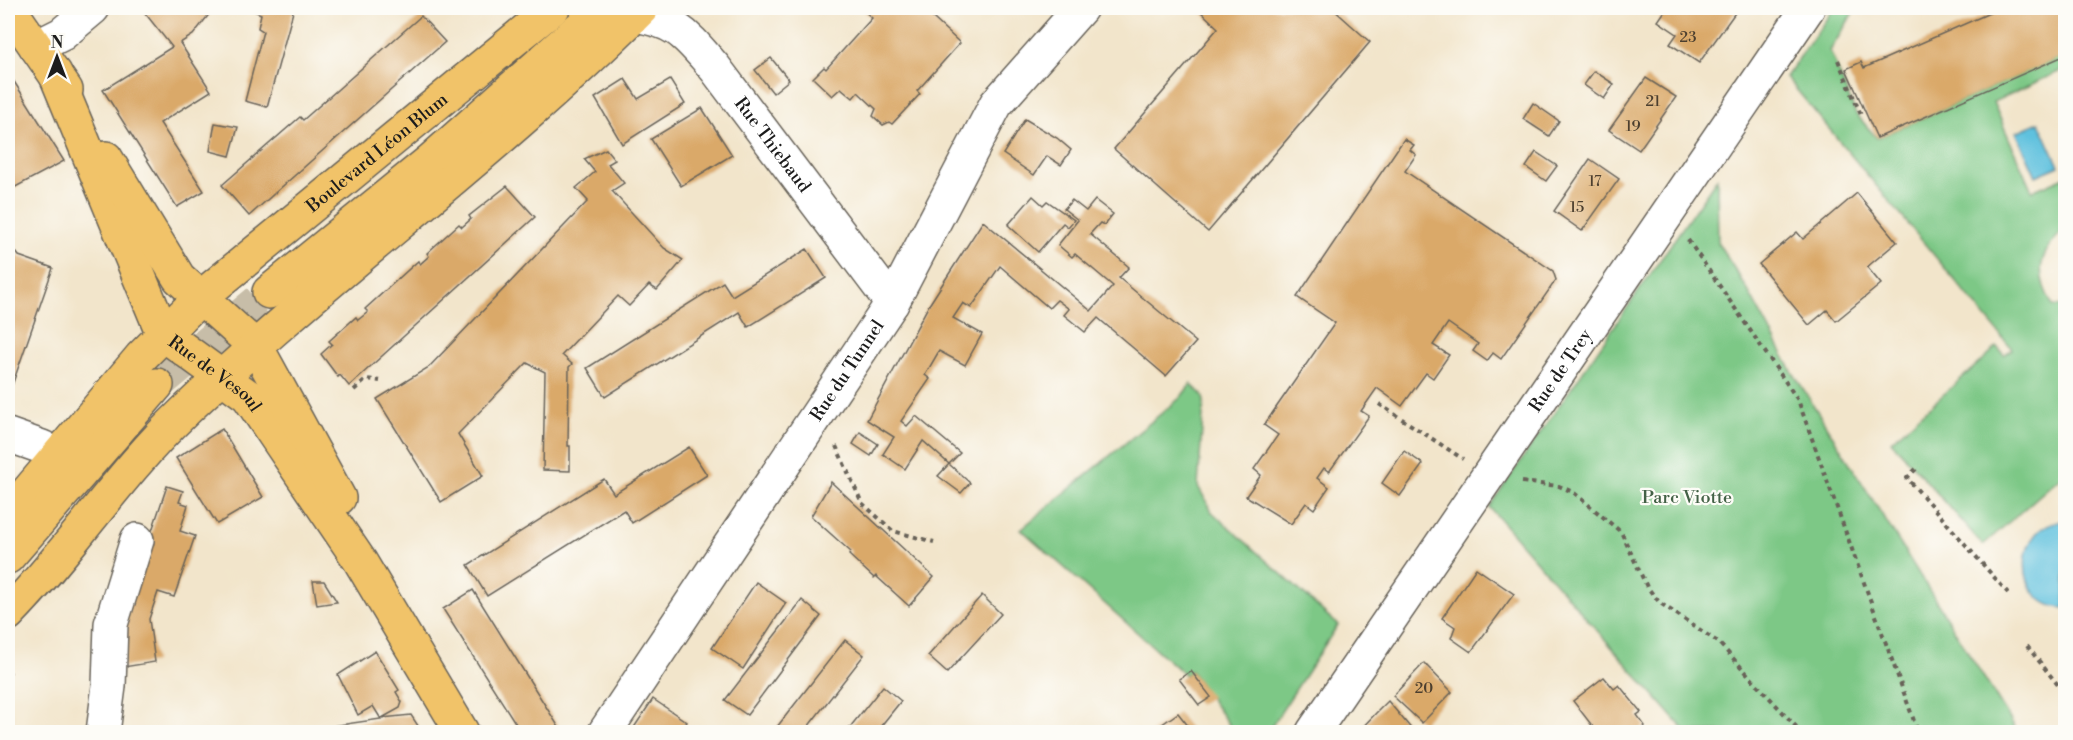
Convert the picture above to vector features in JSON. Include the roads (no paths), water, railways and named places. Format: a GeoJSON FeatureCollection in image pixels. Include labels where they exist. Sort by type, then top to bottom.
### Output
{"type":"FeatureCollection","features":[{"type":"Feature","properties":{"kind":"main road","name":"Rue de Vesoul"},"geometry":{"type":"LineString","coordinates":[[9,8],[46,60],[179,278],[257,348],[357,531],[360,561]]}},
{"type":"Feature","properties":{"kind":"main road","name":"Boulevard Léon Blum"},"geometry":{"type":"LineString","coordinates":[[8,515],[163,334],[201,297],[553,8]]}},
{"type":"Feature","properties":{"kind":"main road","name":"Boulevard Léon Blum"},"geometry":{"type":"LineString","coordinates":[[269,292],[431,160],[602,8]]}},
{"type":"Feature","properties":{"kind":"main road"},"geometry":{"type":"LineString","coordinates":[[8,614],[176,421],[235,387],[257,348],[472,163],[638,11]]}},
{"type":"Feature","properties":{"kind":"main road","name":"Rue de Vesoul"},"geometry":{"type":"LineString","coordinates":[[46,60],[163,334],[235,387],[360,561],[462,732]]}},
{"type":"Feature","properties":{"kind":"main road"},"geometry":{"type":"LineString","coordinates":[[8,557],[157,386]]}},
{"type":"Feature","properties":{"kind":"street"},"geometry":{"type":"LineString","coordinates":[[46,60],[62,34],[93,8]]}},
{"type":"Feature","properties":{"kind":"street","name":"Rue du Tunnel"},"geometry":{"type":"LineString","coordinates":[[605,732],[892,303],[996,104],[1081,8]]}},
{"type":"Feature","properties":{"kind":"street","name":"Rue de Trey"},"geometry":{"type":"LineString","coordinates":[[1313,732],[1501,479],[1808,8]]}},
{"type":"Feature","properties":{"kind":"street","name":"Rue Thiebaud"},"geometry":{"type":"LineString","coordinates":[[638,11],[684,32],[715,68],[892,303]]}},
{"type":"Feature","properties":{"kind":"street"},"geometry":{"type":"LineString","coordinates":[[8,435],[42,447],[57,456]]}},
{"type":"Feature","properties":{"kind":"street"},"geometry":{"type":"LineString","coordinates":[[103,732],[110,686],[111,624],[137,540]]}},
{"type":"Feature","properties":{"kind":"water"},"geometry":{"type":"Polygon","coordinates":[[[2039,122],[2059,166],[2036,176],[2016,132],[2039,122]]]}},
{"type":"Feature","properties":{"kind":"water"},"geometry":{"type":"Polygon","coordinates":[[[2065,521],[2065,608],[2048,604],[2035,594],[2028,580],[2025,564],[2028,549],[2035,535],[2048,525],[2065,521]]]}},
{"type":"Feature","properties":{"kind":"tunnel"},"geometry":{"type":"LineString","coordinates":[[157,385],[269,292]]}},
{"type":"Feature","properties":{"kind":"park label","name":"Parc Viotte"},"geometry":{"type":"Point","coordinates":[1687,497]}}]}
